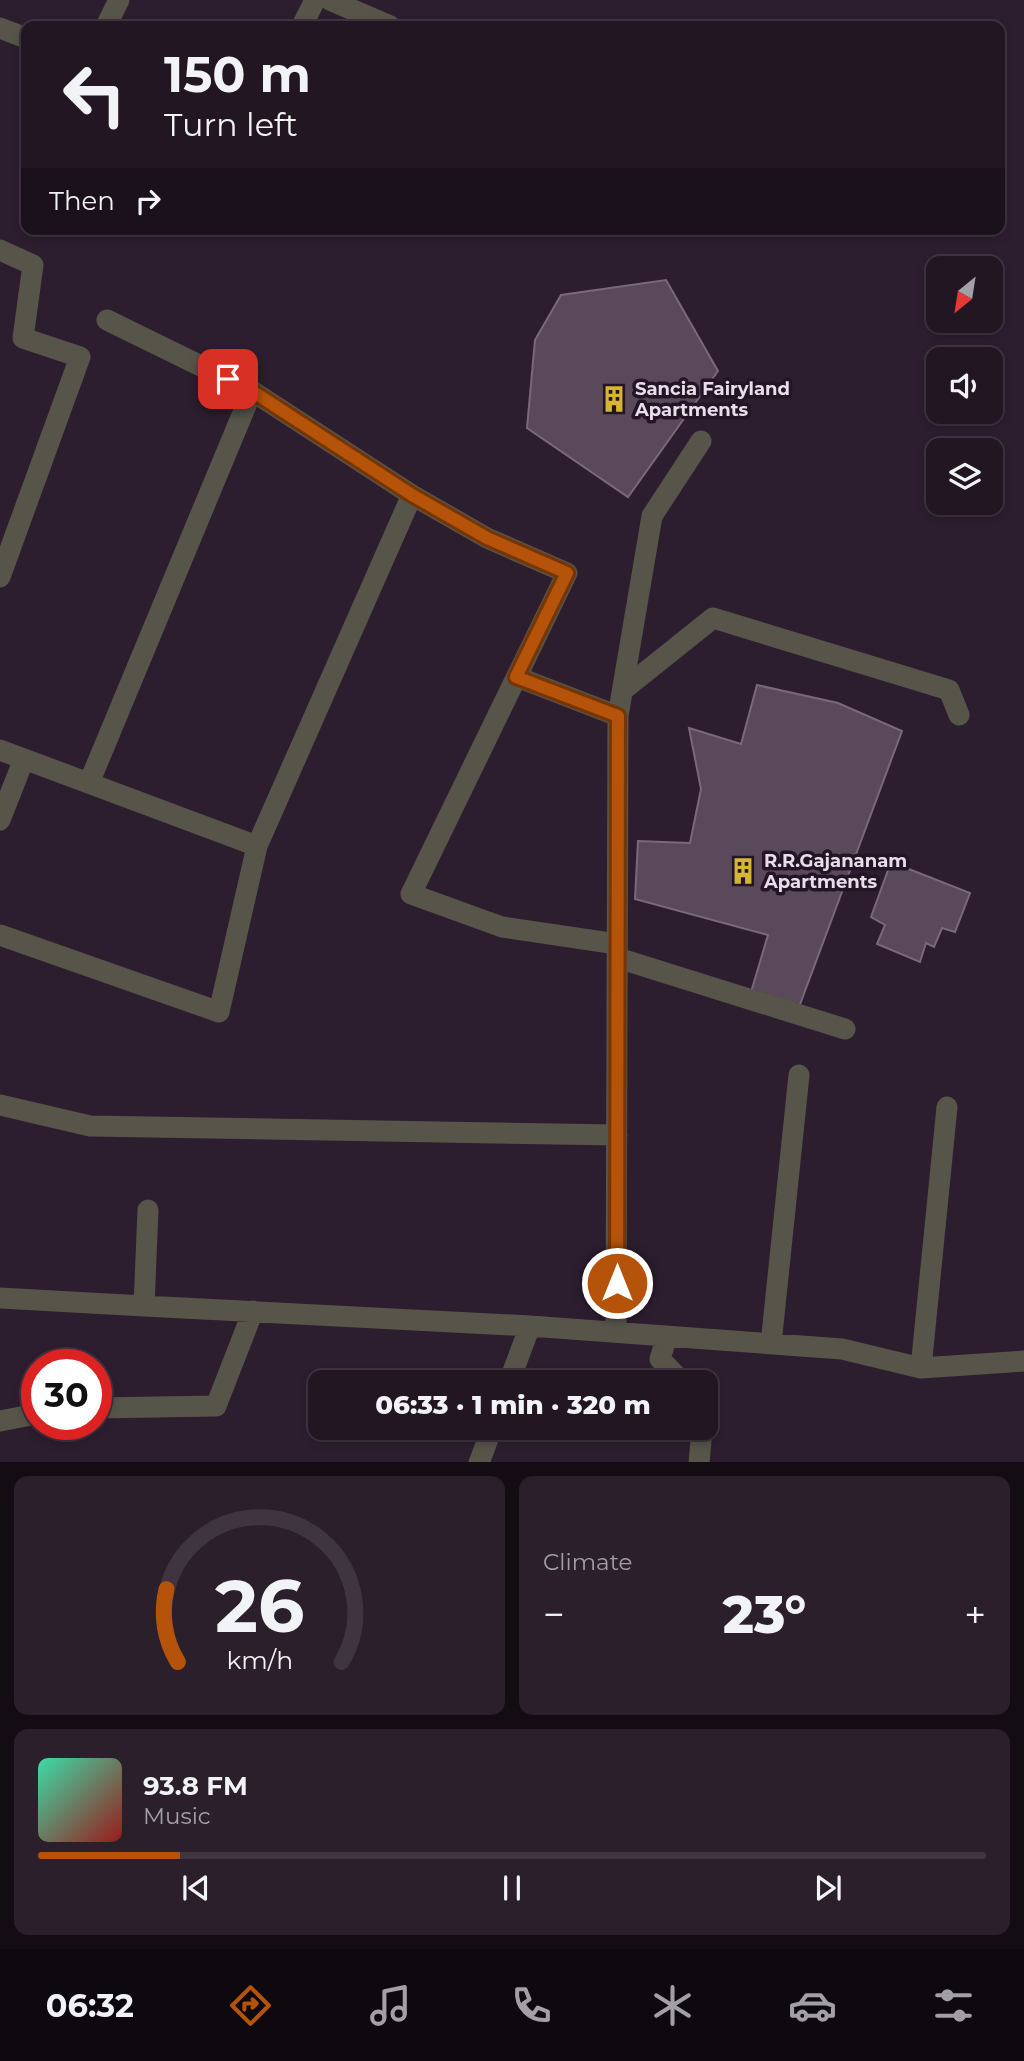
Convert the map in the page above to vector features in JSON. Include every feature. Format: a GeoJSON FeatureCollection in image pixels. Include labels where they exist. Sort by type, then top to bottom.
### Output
{"type":"FeatureCollection","features":[{"type":"Feature","properties":{"kind":"street"},"geometry":{"type":"LineString","coordinates":[[108,21],[119,0]]}},
{"type":"Feature","properties":{"kind":"street"},"geometry":{"type":"LineString","coordinates":[[304,21],[315,0]]}},
{"type":"Feature","properties":{"kind":"street"},"geometry":{"type":"LineString","coordinates":[[330,0],[378,21]]}},
{"type":"Feature","properties":{"kind":"street"},"geometry":{"type":"LineString","coordinates":[[0,28],[21,36]]}},
{"type":"Feature","properties":{"kind":"street"},"geometry":{"type":"LineString","coordinates":[[0,250],[33,265],[23,338],[80,356],[0,577]]}},
{"type":"Feature","properties":{"kind":"street"},"geometry":{"type":"LineString","coordinates":[[107,320],[252,391],[412,495],[487,538],[567,573],[411,894],[502,927],[617,951],[845,1029]]}},
{"type":"Feature","properties":{"kind":"street"},"geometry":{"type":"LineString","coordinates":[[89,783],[252,391]]}},
{"type":"Feature","properties":{"kind":"street"},"geometry":{"type":"LineString","coordinates":[[617,1332],[618,716],[652,516],[701,441]]}},
{"type":"Feature","properties":{"kind":"street"},"geometry":{"type":"LineString","coordinates":[[0,935],[219,1012],[257,846],[412,495]]}},
{"type":"Feature","properties":{"kind":"street"},"geometry":{"type":"LineString","coordinates":[[623,690],[713,618],[949,690],[959,715]]}},
{"type":"Feature","properties":{"kind":"street"},"geometry":{"type":"LineString","coordinates":[[516,677],[618,716]]}},
{"type":"Feature","properties":{"kind":"street"},"geometry":{"type":"LineString","coordinates":[[0,750],[257,846]]}},
{"type":"Feature","properties":{"kind":"street"},"geometry":{"type":"LineString","coordinates":[[0,820],[24,759]]}},
{"type":"Feature","properties":{"kind":"street"},"geometry":{"type":"LineString","coordinates":[[771,1344],[799,1075]]}},
{"type":"Feature","properties":{"kind":"street"},"geometry":{"type":"LineString","coordinates":[[0,1105],[90,1126],[617,1135]]}},
{"type":"Feature","properties":{"kind":"street"},"geometry":{"type":"LineString","coordinates":[[921,1368],[947,1107]]}},
{"type":"Feature","properties":{"kind":"street"},"geometry":{"type":"LineString","coordinates":[[144,1306],[148,1210]]}},
{"type":"Feature","properties":{"kind":"street"},"geometry":{"type":"LineString","coordinates":[[0,1298],[530,1326],[842,1349],[921,1368],[1024,1361]]}},
{"type":"Feature","properties":{"kind":"street"},"geometry":{"type":"LineString","coordinates":[[112,1408],[216,1406],[253,1311]]}},
{"type":"Feature","properties":{"kind":"street"},"geometry":{"type":"LineString","coordinates":[[514,1370],[530,1326]]}},
{"type":"Feature","properties":{"kind":"street"},"geometry":{"type":"LineString","coordinates":[[667,1336],[660,1359],[671,1370]]}},
{"type":"Feature","properties":{"kind":"street"},"geometry":{"type":"LineString","coordinates":[[0,1421],[21,1416]]}},
{"type":"Feature","properties":{"kind":"street"},"geometry":{"type":"LineString","coordinates":[[480,1462],[488,1440]]}},
{"type":"Feature","properties":{"kind":"street"},"geometry":{"type":"LineString","coordinates":[[699,1462],[701,1440]]}},
{"type":"Feature","properties":{"kind":"building","name":"Sancia Fairyland Apartments"},"geometry":{"type":"Polygon","coordinates":[[[666,280],[718,371],[628,497],[527,428],[535,340],[561,295],[666,280]]]}},
{"type":"Feature","properties":{"kind":"building","name":"R.R.Gajananam Apartments"},"geometry":{"type":"Polygon","coordinates":[[[757,685],[838,703],[902,731],[799,1007],[751,992],[768,935],[635,899],[638,841],[690,843],[701,789],[689,728],[741,744],[757,685]]]}},
{"type":"Feature","properties":{"kind":"building"},"geometry":{"type":"Polygon","coordinates":[[[891,862],[970,893],[955,932],[942,928],[934,947],[926,943],[920,962],[877,944],[885,925],[871,917],[891,862]]]}},
{"type":"Feature","properties":{"kind":"place","name":"Sancia Fairyland Apartments"},"geometry":{"type":"Point","coordinates":[614,399]}},
{"type":"Feature","properties":{"kind":"place","name":"R.R.Gajananam Apartments"},"geometry":{"type":"Point","coordinates":[743,871]}},
{"type":"Feature","properties":{"kind":"route"},"geometry":{"type":"LineString","coordinates":[[228,379],[252,391],[412,495],[487,538],[567,573],[516,677],[618,716],[617,1283]]}}]}
